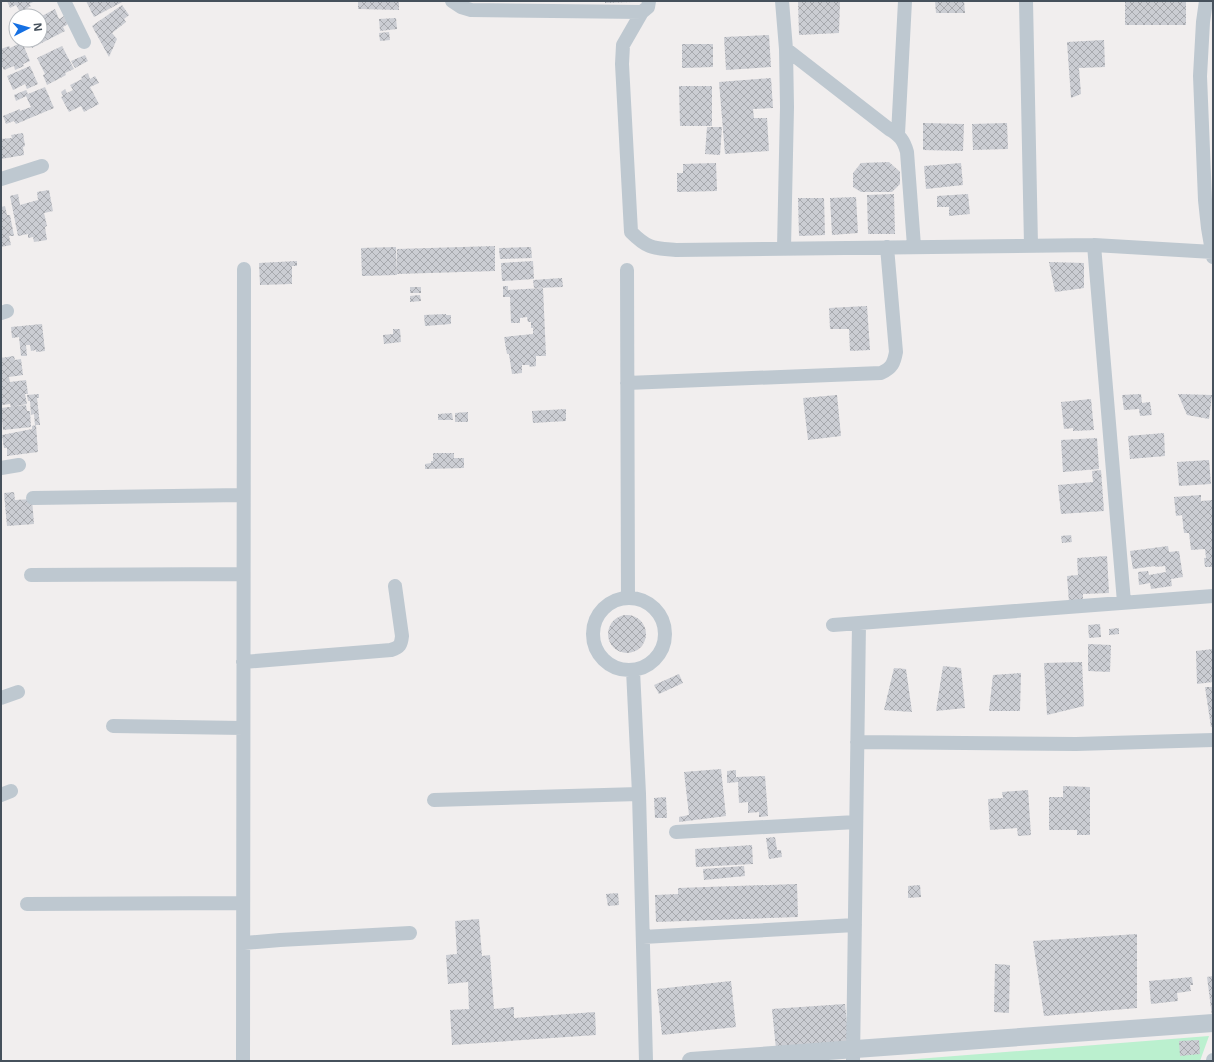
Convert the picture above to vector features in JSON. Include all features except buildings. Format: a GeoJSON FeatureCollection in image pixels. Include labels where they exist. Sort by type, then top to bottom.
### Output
{"type":"FeatureCollection","features":[{"type":"Feature","properties":{"kind":"street"},"geometry":{"type":"LineString","coordinates":[[64,1],[84,42]]}},
{"type":"Feature","properties":{"kind":"street"},"geometry":{"type":"LineString","coordinates":[[452,1],[461,8],[471,10],[547,6],[645,6],[623,46],[622,64],[631,232],[642,243],[651,248],[676,250],[1094,245],[1212,252]]}},
{"type":"Feature","properties":{"kind":"street"},"geometry":{"type":"LineString","coordinates":[[782,1],[786,49],[784,248]]}},
{"type":"Feature","properties":{"kind":"street"},"geometry":{"type":"LineString","coordinates":[[898,134],[905,1]]}},
{"type":"Feature","properties":{"kind":"street"},"geometry":{"type":"LineString","coordinates":[[1026,1],[1031,245]]}},
{"type":"Feature","properties":{"kind":"street"},"geometry":{"type":"LineString","coordinates":[[1206,1],[1202,22],[1200,76],[1209,201],[1208,228],[1213,257]]}},
{"type":"Feature","properties":{"kind":"street"},"geometry":{"type":"LineString","coordinates":[[786,49],[898,134],[904,142],[907,152],[914,246]]}},
{"type":"Feature","properties":{"kind":"street"},"geometry":{"type":"LineString","coordinates":[[1,178],[42,166]]}},
{"type":"Feature","properties":{"kind":"street"},"geometry":{"type":"LineString","coordinates":[[1094,245],[1124,602]]}},
{"type":"Feature","properties":{"kind":"street"},"geometry":{"type":"LineString","coordinates":[[627,383],[881,373],[889,370],[894,363],[896,352],[887,247]]}},
{"type":"Feature","properties":{"kind":"street"},"geometry":{"type":"LineString","coordinates":[[243,1061],[244,269]]}},
{"type":"Feature","properties":{"kind":"street"},"geometry":{"type":"LineString","coordinates":[[627,270],[628,598]]}},
{"type":"Feature","properties":{"kind":"street"},"geometry":{"type":"LineString","coordinates":[[1,468],[19,465]]}},
{"type":"Feature","properties":{"kind":"street"},"geometry":{"type":"LineString","coordinates":[[33,498],[244,495]]}},
{"type":"Feature","properties":{"kind":"street"},"geometry":{"type":"LineString","coordinates":[[31,575],[243,574]]}},
{"type":"Feature","properties":{"kind":"street"},"geometry":{"type":"LineString","coordinates":[[243,662],[391,650],[398,648],[401,644],[402,636],[395,586]]}},
{"type":"Feature","properties":{"kind":"street"},"geometry":{"type":"LineString","coordinates":[[833,625],[1213,596]]}},
{"type":"Feature","properties":{"kind":"street"},"geometry":{"type":"LineString","coordinates":[[628,598],[639,599],[649,604],[663,621],[665,632],[664,643],[660,653],[653,661],[643,667],[633,670],[621,669],[611,665],[602,657],[596,648],[594,636],[595,625],[599,614],[607,606],[617,600],[628,598]]}},
{"type":"Feature","properties":{"kind":"street"},"geometry":{"type":"LineString","coordinates":[[853,1055],[859,623]]}},
{"type":"Feature","properties":{"kind":"street"},"geometry":{"type":"LineString","coordinates":[[633,670],[640,794],[646,1061]]}},
{"type":"Feature","properties":{"kind":"street"},"geometry":{"type":"LineString","coordinates":[[1,698],[18,692]]}},
{"type":"Feature","properties":{"kind":"street"},"geometry":{"type":"LineString","coordinates":[[113,726],[243,728]]}},
{"type":"Feature","properties":{"kind":"street"},"geometry":{"type":"LineString","coordinates":[[857,742],[1076,744],[1213,740]]}},
{"type":"Feature","properties":{"kind":"street"},"geometry":{"type":"LineString","coordinates":[[434,800],[640,794]]}},
{"type":"Feature","properties":{"kind":"street"},"geometry":{"type":"LineString","coordinates":[[676,832],[856,822]]}},
{"type":"Feature","properties":{"kind":"street"},"geometry":{"type":"LineString","coordinates":[[27,904],[243,903]]}},
{"type":"Feature","properties":{"kind":"street"},"geometry":{"type":"LineString","coordinates":[[643,937],[855,925]]}},
{"type":"Feature","properties":{"kind":"street"},"geometry":{"type":"LineString","coordinates":[[244,943],[410,933]]}},
{"type":"Feature","properties":{"kind":"street"},"geometry":{"type":"LineString","coordinates":[[691,1061],[853,1055],[1213,1023]]}},
{"type":"Feature","properties":{"kind":"green space"},"geometry":{"type":"Polygon","coordinates":[[[1209,1036],[1200,1061],[904,1061],[904,1060],[1209,1036]]]}}]}
